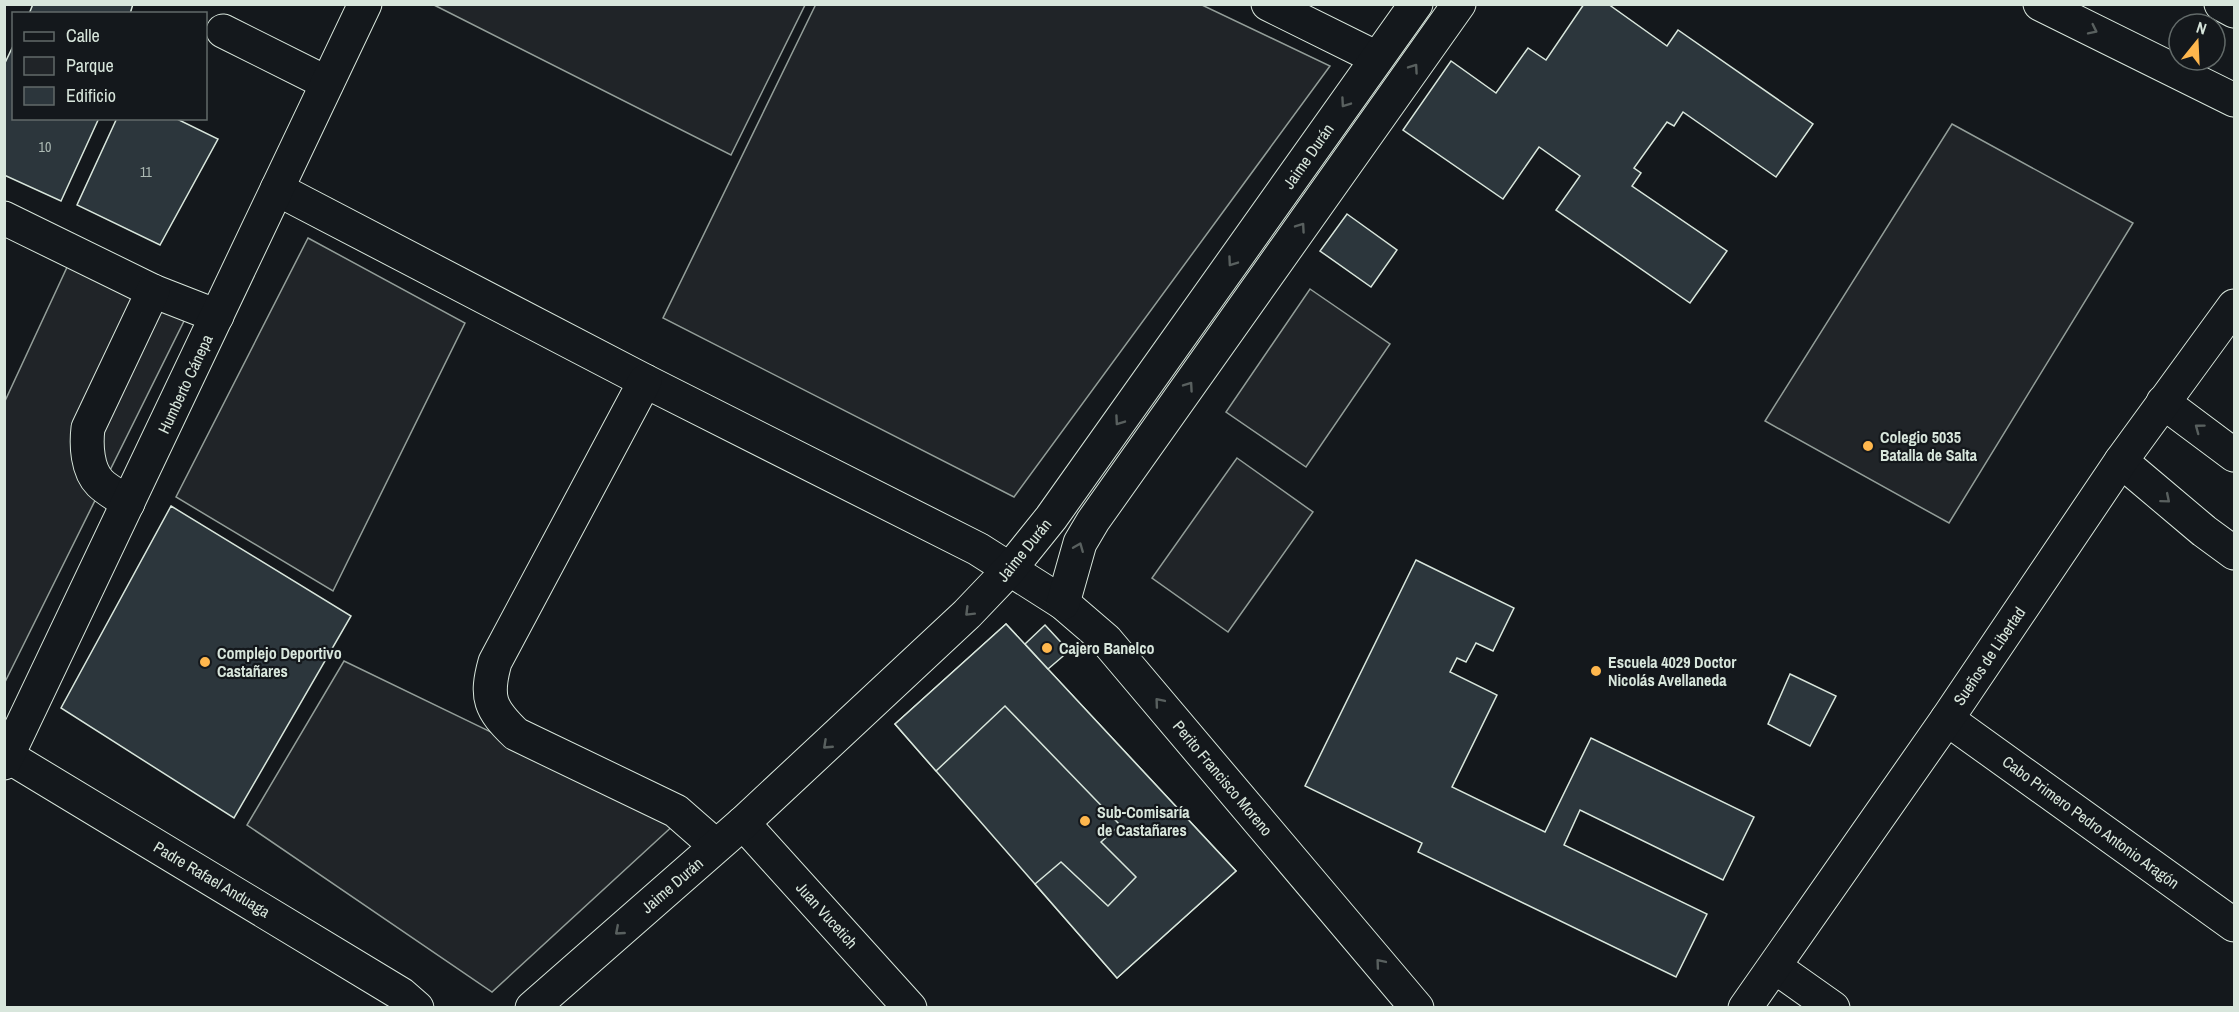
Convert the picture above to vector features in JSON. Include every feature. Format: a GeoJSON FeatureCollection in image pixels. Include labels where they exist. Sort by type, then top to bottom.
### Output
{"type":"FeatureCollection","features":[{"type":"Feature","properties":{"kind":"street","name":"Humberto Cánepa"},"geometry":{"type":"LineString","coordinates":[[6,757],[365,4]]}},
{"type":"Feature","properties":{"kind":"street"},"geometry":{"type":"LineString","coordinates":[[1268,4],[1377,58]]}},
{"type":"Feature","properties":{"kind":"street","name":"Jaime Durán"},"geometry":{"type":"LineString","coordinates":[[532,1008],[744,823],[967,614],[1010,569],[1051,518],[1416,4]]}},
{"type":"Feature","properties":{"kind":"street"},"geometry":{"type":"LineString","coordinates":[[1063,603],[1080,543],[1093,521],[1459,4]]}},
{"type":"Feature","properties":{"kind":"street"},"geometry":{"type":"LineString","coordinates":[[2040,4],[2235,100]]}},
{"type":"Feature","properties":{"kind":"street"},"geometry":{"type":"LineString","coordinates":[[2222,4],[2235,11]]}},
{"type":"Feature","properties":{"kind":"street"},"geometry":{"type":"LineString","coordinates":[[222,31],[327,82]]}},
{"type":"Feature","properties":{"kind":"street","name":"Perito Francisco Moreno"},"geometry":{"type":"LineString","coordinates":[[277,189],[645,381],[978,549],[1063,603],[1106,639],[1417,1008]]}},
{"type":"Feature","properties":{"kind":"street"},"geometry":{"type":"LineString","coordinates":[[4,218],[153,291],[217,316]]}},
{"type":"Feature","properties":{"kind":"street"},"geometry":{"type":"LineString","coordinates":[[128,503],[99,482],[86,447],[88,428],[153,291]]}},
{"type":"Feature","properties":{"kind":"street","name":"Sueños de Libertad"},"geometry":{"type":"LineString","coordinates":[[1744,1008],[1775,967],[1947,719],[2121,461],[2235,306]]}},
{"type":"Feature","properties":{"kind":"street"},"geometry":{"type":"LineString","coordinates":[[645,381],[495,662],[489,683],[490,699],[497,715],[516,734],[676,811],[716,846]]}},
{"type":"Feature","properties":{"kind":"street"},"geometry":{"type":"LineString","coordinates":[[2163,402],[2235,455]]}},
{"type":"Feature","properties":{"kind":"street"},"geometry":{"type":"LineString","coordinates":[[2121,461],[2204,531],[2235,553]]}},
{"type":"Feature","properties":{"kind":"street","name":"Cabo Primero Pedro Antonio Aragón"},"geometry":{"type":"LineString","coordinates":[[1947,719],[2235,925]]}},
{"type":"Feature","properties":{"kind":"street","name":"Padre Rafael Anduaga"},"geometry":{"type":"LineString","coordinates":[[6,757],[400,994],[417,1008]]}},
{"type":"Feature","properties":{"kind":"street","name":"Juan Vucetich"},"geometry":{"type":"LineString","coordinates":[[744,823],[910,1008]]}},
{"type":"Feature","properties":{"kind":"street"},"geometry":{"type":"LineString","coordinates":[[1775,967],[1833,1008]]}},
{"type":"Feature","properties":{"kind":"green space"},"geometry":{"type":"Polygon","coordinates":[[[432,4],[805,4],[805,5],[731,155],[432,4]]]}},
{"type":"Feature","properties":{"kind":"green space"},"geometry":{"type":"Polygon","coordinates":[[[816,4],[1202,5],[1330,66],[1014,497],[663,318],[816,4]]]}},
{"type":"Feature","properties":{"kind":"green space"},"geometry":{"type":"Polygon","coordinates":[[[1952,124],[2133,223],[1949,523],[1765,421],[1952,124]]]}},
{"type":"Feature","properties":{"kind":"green space"},"geometry":{"type":"Polygon","coordinates":[[[308,238],[465,323],[333,591],[176,497],[308,238]]]}},
{"type":"Feature","properties":{"kind":"green space"},"geometry":{"type":"Polygon","coordinates":[[[69,263],[185,319],[5,682],[5,401],[69,263]]]}},
{"type":"Feature","properties":{"kind":"green space"},"geometry":{"type":"Polygon","coordinates":[[[1310,289],[1390,344],[1306,467],[1226,412],[1310,289]]]}},
{"type":"Feature","properties":{"kind":"green space"},"geometry":{"type":"Polygon","coordinates":[[[1237,458],[1313,512],[1228,632],[1152,578],[1237,458]]]}},
{"type":"Feature","properties":{"kind":"green space"},"geometry":{"type":"Polygon","coordinates":[[[344,661],[677,822],[492,992],[247,825],[344,661]]]}},
{"type":"Feature","properties":{"kind":"building"},"geometry":{"type":"Polygon","coordinates":[[[33,4],[133,4],[131,12],[30,12],[33,4]]]}},
{"type":"Feature","properties":{"kind":"building"},"geometry":{"type":"Polygon","coordinates":[[[1584,4],[1608,4],[1667,46],[1678,30],[1813,124],[1776,177],[1683,112],[1674,126],[1667,122],[1634,168],[1641,173],[1632,186],[1727,251],[1690,303],[1556,210],[1580,176],[1539,147],[1503,199],[1403,130],[1451,61],[1496,93],[1528,48],[1546,60],[1584,4]]]}},
{"type":"Feature","properties":{"kind":"building"},"geometry":{"type":"Polygon","coordinates":[[[12,48],[12,120],[98,120],[61,201],[4,175],[4,65],[12,48]]]}},
{"type":"Feature","properties":{"kind":"building"},"geometry":{"type":"Polygon","coordinates":[[[116,120],[179,120],[218,139],[160,245],[77,205],[116,120]]]}},
{"type":"Feature","properties":{"kind":"building"},"geometry":{"type":"Polygon","coordinates":[[[1347,214],[1397,250],[1371,287],[1320,251],[1347,214]]]}},
{"type":"Feature","properties":{"kind":"building","name":"Complejo Deportivo Castañares"},"geometry":{"type":"Polygon","coordinates":[[[171,506],[351,616],[234,818],[61,708],[171,506]]]}},
{"type":"Feature","properties":{"kind":"building"},"geometry":{"type":"Polygon","coordinates":[[[1416,560],[1514,608],[1493,651],[1476,643],[1466,662],[1457,658],[1450,672],[1497,695],[1452,787],[1545,832],[1591,738],[1754,817],[1723,880],[1580,810],[1564,845],[1707,914],[1676,977],[1418,852],[1422,843],[1305,786],[1416,560]]]}},
{"type":"Feature","properties":{"kind":"building","name":"Sub-Comisaría de Castañares"},"geometry":{"type":"Polygon","coordinates":[[[1006,624],[1236,871],[1117,978],[895,724],[1006,624]]]}},
{"type":"Feature","properties":{"kind":"building","name":"Sub-Comisaría de Castañares"},"geometry":{"type":"Polygon","coordinates":[[[1006,624],[1236,871],[1117,978],[1035,884],[1061,862],[1108,906],[1136,877],[1101,842],[1120,825],[1005,706],[936,771],[895,724],[1006,624]]]}},
{"type":"Feature","properties":{"kind":"building","name":"Cajero Banelco"},"geometry":{"type":"Polygon","coordinates":[[[1045,625],[1069,651],[1048,669],[1025,644],[1045,625]]]}},
{"type":"Feature","properties":{"kind":"building"},"geometry":{"type":"Polygon","coordinates":[[[1790,674],[1836,696],[1810,746],[1768,724],[1790,674]]]}},
{"type":"Feature","properties":{"kind":"place","name":"Colegio 5035 Batalla de Salta"},"geometry":{"type":"Point","coordinates":[1868,446]}},
{"type":"Feature","properties":{"kind":"place","name":"Cajero Banelco"},"geometry":{"type":"Point","coordinates":[1047,648]}},
{"type":"Feature","properties":{"kind":"place","name":"Complejo Deportivo Castañares"},"geometry":{"type":"Point","coordinates":[205,662]}},
{"type":"Feature","properties":{"kind":"place","name":"Escuela 4029 Doctor Nicolás Avellaneda"},"geometry":{"type":"Point","coordinates":[1596,671]}},
{"type":"Feature","properties":{"kind":"place","name":"Sub-Comisaría de Castañares"},"geometry":{"type":"Point","coordinates":[1085,821]}}]}
